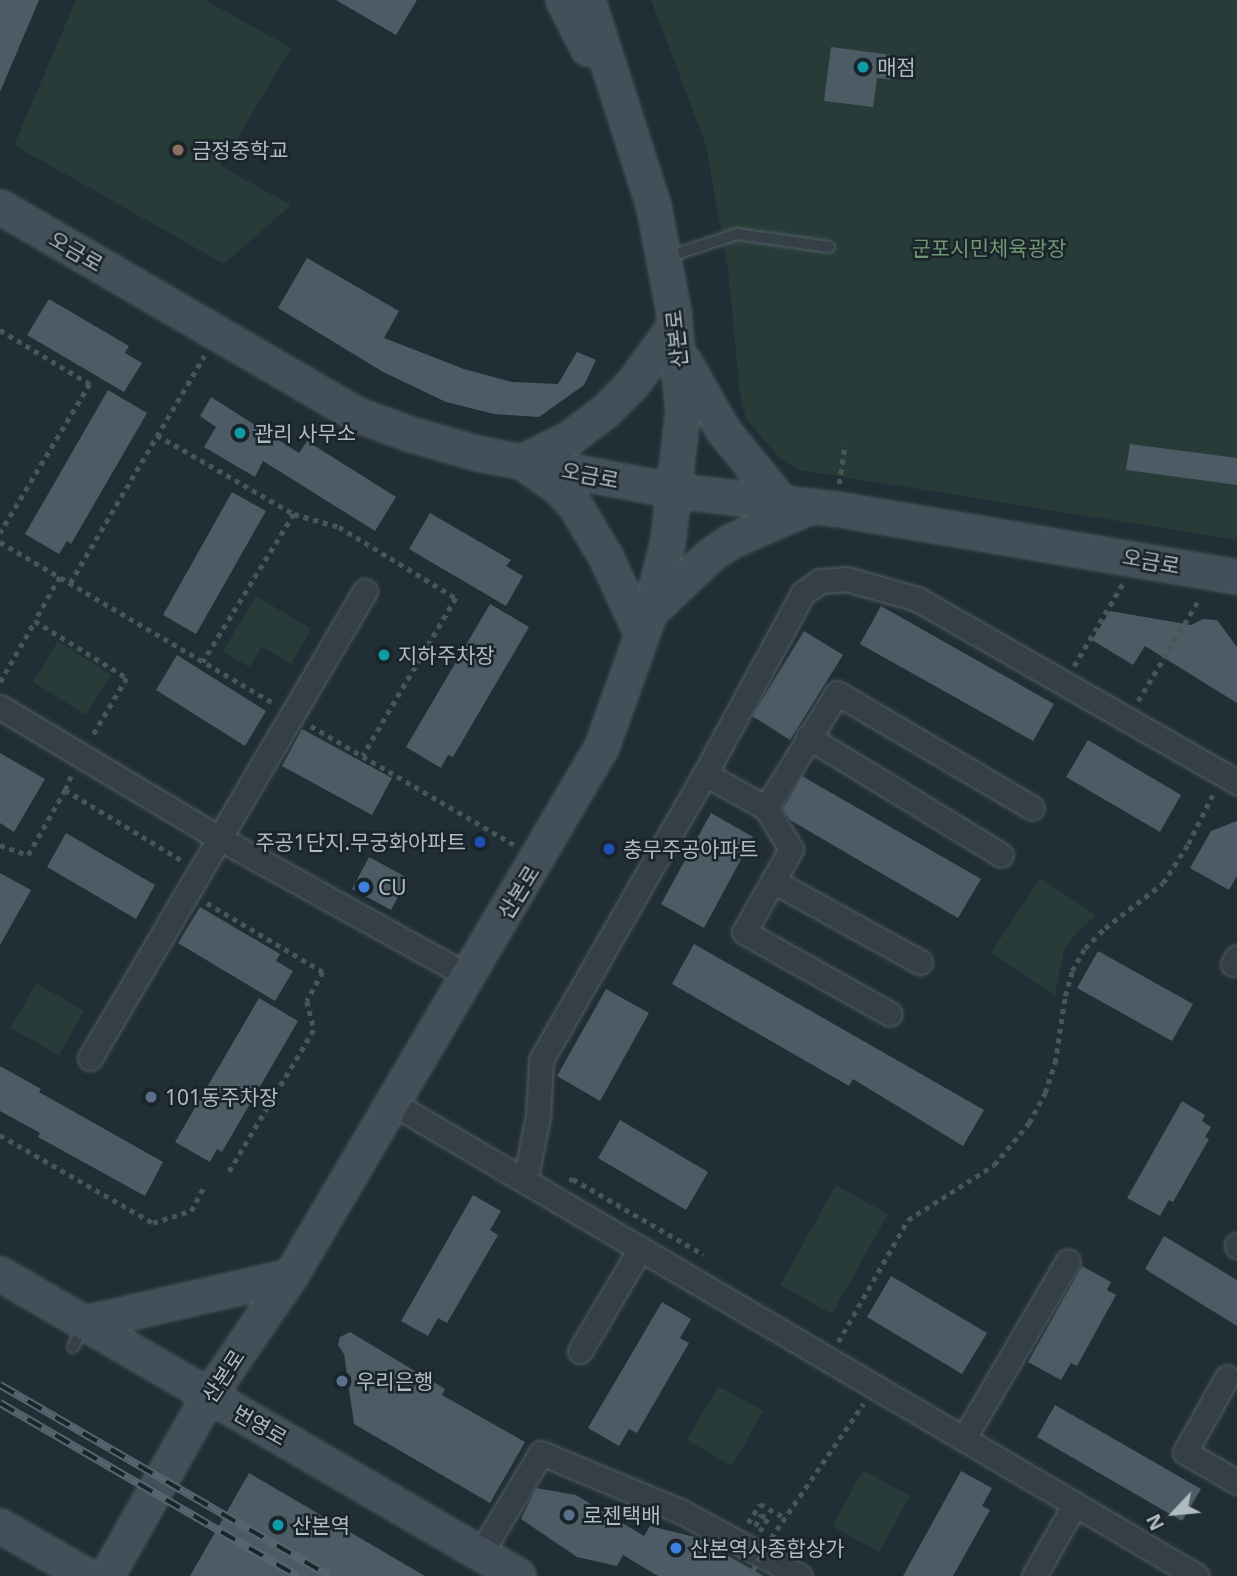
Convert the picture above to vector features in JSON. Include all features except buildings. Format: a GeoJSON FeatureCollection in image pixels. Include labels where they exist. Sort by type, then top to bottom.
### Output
{"type":"FeatureCollection","features":[{"type":"Feature","properties":{"kind":"street","name":"산본로"},"geometry":{"type":"LineString","coordinates":[[563,0],[633,134]]}},
{"type":"Feature","properties":{"kind":"street","name":"산본로"},"geometry":{"type":"LineString","coordinates":[[107,1576],[209,1396],[291,1276],[394,1104],[466,975],[539,859],[602,747],[646,624],[668,542],[683,412],[677,338],[654,207],[633,134],[588,0]]}},
{"type":"Feature","properties":{"kind":"street","name":"산본로"},"geometry":{"type":"LineString","coordinates":[[610,0],[633,134]]}},
{"type":"Feature","properties":{"kind":"street","name":"오금로"},"geometry":{"type":"LineString","coordinates":[[0,207],[355,414],[409,434],[522,462],[674,491],[810,506],[1138,558],[1226,575]]}},
{"type":"Feature","properties":{"kind":"street"},"geometry":{"type":"LineString","coordinates":[[677,338],[723,430],[810,506],[730,542],[710,556],[646,624],[575,505],[558,487],[522,462],[569,439],[605,412],[677,338]]}},
{"type":"Feature","properties":{"kind":"street"},"geometry":{"type":"LineString","coordinates":[[525,1181],[538,1116],[541,1060],[705,774],[803,593],[820,581],[846,579],[917,599],[1230,778]]}},
{"type":"Feature","properties":{"kind":"street"},"geometry":{"type":"LineString","coordinates":[[90,1058],[365,591]]}},
{"type":"Feature","properties":{"kind":"street"},"geometry":{"type":"LineString","coordinates":[[766,808],[837,693],[1032,808]]}},
{"type":"Feature","properties":{"kind":"street"},"geometry":{"type":"LineString","coordinates":[[0,707],[219,838],[466,975]]}},
{"type":"Feature","properties":{"kind":"street"},"geometry":{"type":"LineString","coordinates":[[808,737],[1001,855]]}},
{"type":"Feature","properties":{"kind":"street"},"geometry":{"type":"LineString","coordinates":[[705,774],[766,808],[791,849],[744,932],[890,1014]]}},
{"type":"Feature","properties":{"kind":"street"},"geometry":{"type":"LineString","coordinates":[[773,881],[920,962]]}},
{"type":"Feature","properties":{"kind":"street"},"geometry":{"type":"LineString","coordinates":[[394,1104],[1197,1576]]}},
{"type":"Feature","properties":{"kind":"street"},"geometry":{"type":"LineString","coordinates":[[580,1351],[640,1249]]}},
{"type":"Feature","properties":{"kind":"street"},"geometry":{"type":"LineString","coordinates":[[964,1438],[1068,1261]]}},
{"type":"Feature","properties":{"kind":"street","name":"번영로"},"geometry":{"type":"LineString","coordinates":[[0,1274],[79,1335],[209,1396],[519,1576]]}},
{"type":"Feature","properties":{"kind":"street"},"geometry":{"type":"LineString","coordinates":[[79,1335],[291,1276]]}},
{"type":"Feature","properties":{"kind":"street"},"geometry":{"type":"LineString","coordinates":[[1227,1377],[1185,1452],[1237,1482]]}},
{"type":"Feature","properties":{"kind":"street"},"geometry":{"type":"LineString","coordinates":[[480,1554],[541,1453],[682,1512],[800,1576]]}},
{"type":"Feature","properties":{"kind":"street"},"geometry":{"type":"LineString","coordinates":[[1034,1576],[1075,1504]]}},
{"type":"Feature","properties":{"kind":"street"},"geometry":{"type":"LineString","coordinates":[[0,1526],[87,1576]]}},
{"type":"Feature","properties":{"kind":"lane"},"geometry":{"type":"LineString","coordinates":[[664,257],[737,234],[829,247]]}},
{"type":"Feature","properties":{"kind":"path"},"geometry":{"type":"LineString","coordinates":[[0,330],[90,384],[0,533]]}},
{"type":"Feature","properties":{"kind":"path"},"geometry":{"type":"LineString","coordinates":[[70,583],[217,334]]}},
{"type":"Feature","properties":{"kind":"path"},"geometry":{"type":"LineString","coordinates":[[157,435],[294,514],[339,527],[456,598],[363,756]]}},
{"type":"Feature","properties":{"kind":"path"},"geometry":{"type":"LineString","coordinates":[[810,506],[845,444]]}},
{"type":"Feature","properties":{"kind":"path"},"geometry":{"type":"LineString","coordinates":[[203,662],[294,514]]}},
{"type":"Feature","properties":{"kind":"path"},"geometry":{"type":"LineString","coordinates":[[0,542],[539,859]]}},
{"type":"Feature","properties":{"kind":"path"},"geometry":{"type":"LineString","coordinates":[[1063,683],[1138,558]]}},
{"type":"Feature","properties":{"kind":"path"},"geometry":{"type":"LineString","coordinates":[[1127,719],[1226,575]]}},
{"type":"Feature","properties":{"kind":"path"},"geometry":{"type":"LineString","coordinates":[[0,682],[60,577]]}},
{"type":"Feature","properties":{"kind":"path"},"geometry":{"type":"LineString","coordinates":[[35,621],[127,678],[81,755]]}},
{"type":"Feature","properties":{"kind":"path"},"geometry":{"type":"LineString","coordinates":[[828,1359],[908,1220],[994,1165],[1029,1123],[1045,1093],[1055,1063],[1065,996],[1072,971],[1085,948],[1105,928],[1163,883],[1230,778]]}},
{"type":"Feature","properties":{"kind":"path"},"geometry":{"type":"LineString","coordinates":[[0,845],[28,855],[65,790],[200,871]]}},
{"type":"Feature","properties":{"kind":"path"},"geometry":{"type":"LineString","coordinates":[[188,892],[323,972],[307,1001],[314,1030],[229,1172]]}},
{"type":"Feature","properties":{"kind":"path"},"geometry":{"type":"LineString","coordinates":[[0,1135],[153,1223],[191,1210],[205,1185]]}},
{"type":"Feature","properties":{"kind":"path"},"geometry":{"type":"LineString","coordinates":[[757,1554],[875,1387]]}},
{"type":"Feature","properties":{"kind":"path"},"geometry":{"type":"LineString","coordinates":[[757,1554],[768,1519],[761,1515],[753,1528],[747,1525],[760,1504],[783,1517]]}},
{"type":"Feature","properties":{"kind":"green space"},"geometry":{"type":"Polygon","coordinates":[[[76,0],[205,0],[291,48],[221,166],[291,205],[224,264],[14,145],[76,0]]]}},
{"type":"Feature","properties":{"kind":"green space","name":"군포시민체육광장"},"geometry":{"type":"Polygon","coordinates":[[[651,0],[1237,0],[1237,540],[800,470],[780,459],[746,419],[740,394],[728,270],[706,145],[651,0]]]}},
{"type":"Feature","properties":{"kind":"green space"},"geometry":{"type":"Polygon","coordinates":[[[256,596],[311,629],[291,664],[262,647],[249,667],[223,651],[256,596]]]}},
{"type":"Feature","properties":{"kind":"green space"},"geometry":{"type":"Polygon","coordinates":[[[58,641],[111,675],[86,715],[33,682],[58,641]]]}},
{"type":"Feature","properties":{"kind":"green space"},"geometry":{"type":"Polygon","coordinates":[[[1040,878],[1096,915],[1078,931],[1064,950],[1055,995],[991,953],[1040,878]]]}},
{"type":"Feature","properties":{"kind":"green space"},"geometry":{"type":"Polygon","coordinates":[[[36,983],[84,1011],[59,1055],[11,1028],[36,983]]]}},
{"type":"Feature","properties":{"kind":"green space"},"geometry":{"type":"Polygon","coordinates":[[[836,1185],[888,1214],[832,1314],[780,1285],[836,1185]]]}},
{"type":"Feature","properties":{"kind":"green space"},"geometry":{"type":"Polygon","coordinates":[[[718,1386],[763,1411],[732,1466],[687,1440],[718,1386]]]}},
{"type":"Feature","properties":{"kind":"green space"},"geometry":{"type":"Polygon","coordinates":[[[863,1470],[910,1496],[879,1552],[832,1526],[863,1470]]]}},
{"type":"Feature","properties":{"kind":"railway"},"geometry":{"type":"LineString","coordinates":[[0,1385],[329,1576]]}},
{"type":"Feature","properties":{"kind":"railway"},"geometry":{"type":"LineString","coordinates":[[0,1403],[297,1576]]}},
{"type":"Feature","properties":{"kind":"place","name":"매점"},"geometry":{"type":"Point","coordinates":[863,67]}},
{"type":"Feature","properties":{"kind":"place","name":"금정중학교"},"geometry":{"type":"Point","coordinates":[178,150]}},
{"type":"Feature","properties":{"kind":"place","name":"관리 사무소"},"geometry":{"type":"Point","coordinates":[240,433]}},
{"type":"Feature","properties":{"kind":"place","name":"지하주차장"},"geometry":{"type":"Point","coordinates":[384,655]}},
{"type":"Feature","properties":{"kind":"place","name":"주공1단지.무궁화아파트"},"geometry":{"type":"Point","coordinates":[480,842]}},
{"type":"Feature","properties":{"kind":"place","name":"충무주공아파트"},"geometry":{"type":"Point","coordinates":[609,849]}},
{"type":"Feature","properties":{"kind":"place","name":"CU"},"geometry":{"type":"Point","coordinates":[364,887]}},
{"type":"Feature","properties":{"kind":"place","name":"101동주차장"},"geometry":{"type":"Point","coordinates":[151,1097]}},
{"type":"Feature","properties":{"kind":"place","name":"우리은행"},"geometry":{"type":"Point","coordinates":[342,1381]}},
{"type":"Feature","properties":{"kind":"place","name":"로젠택배"},"geometry":{"type":"Point","coordinates":[569,1515]}},
{"type":"Feature","properties":{"kind":"place","name":"산본역"},"geometry":{"type":"Point","coordinates":[278,1525]}},
{"type":"Feature","properties":{"kind":"place","name":"산본역사종합상가"},"geometry":{"type":"Point","coordinates":[676,1548]}}]}
